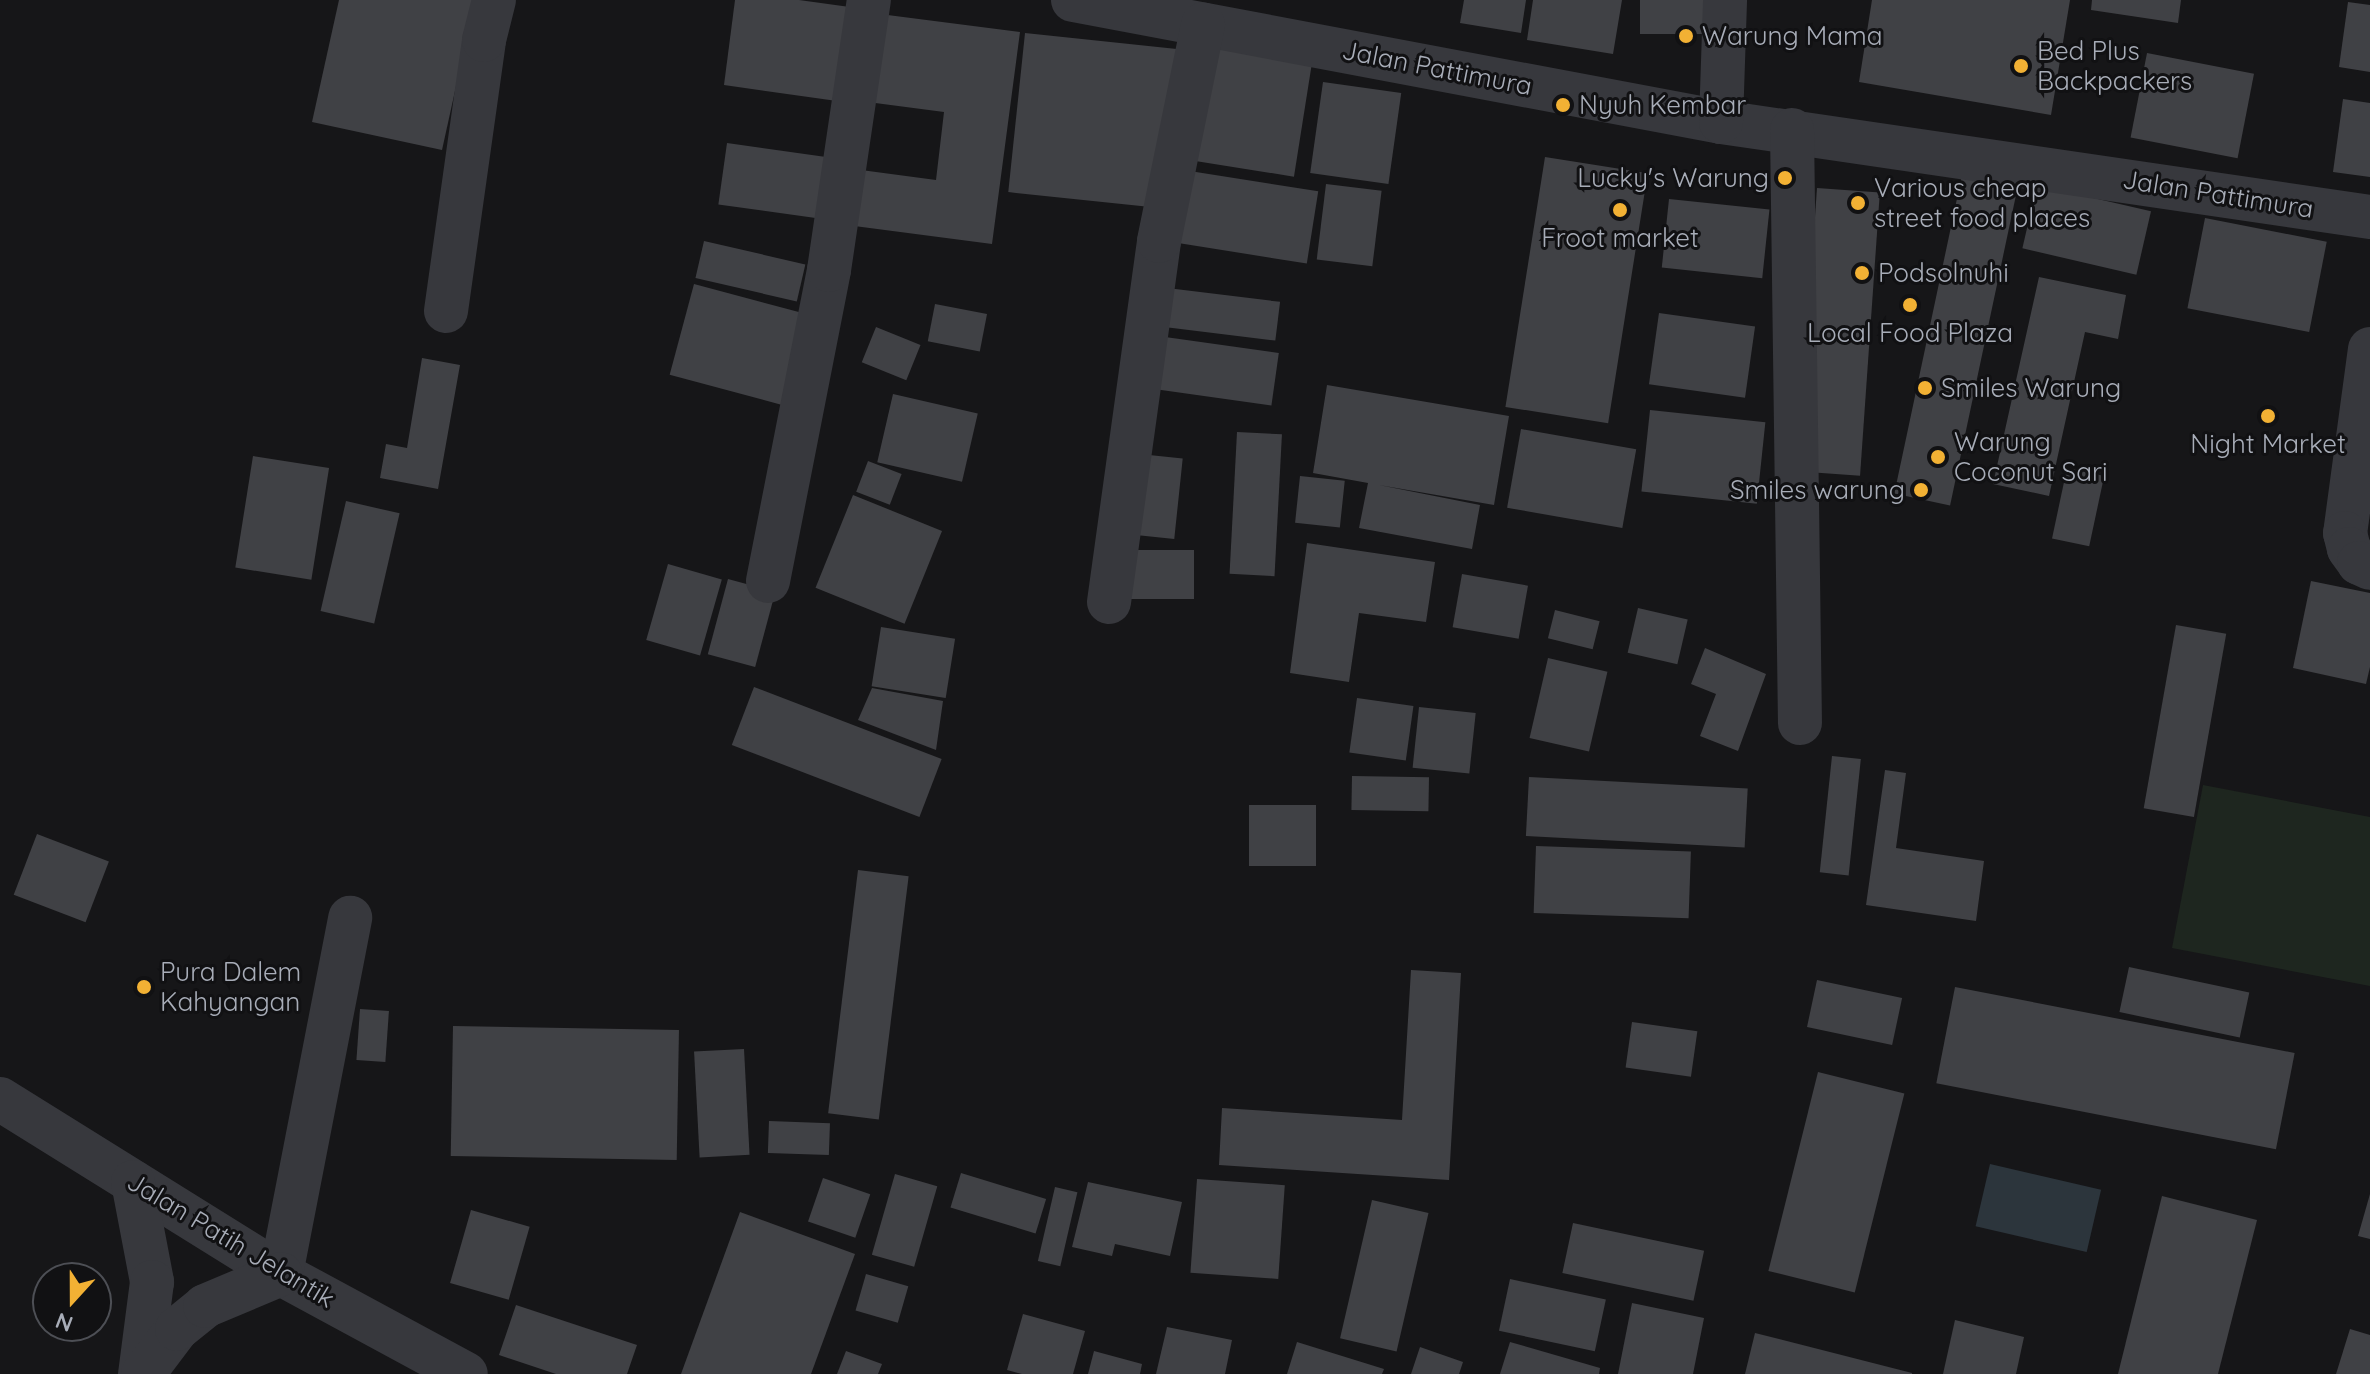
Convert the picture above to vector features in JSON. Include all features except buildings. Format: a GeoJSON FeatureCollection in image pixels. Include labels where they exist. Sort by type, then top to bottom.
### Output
{"type":"FeatureCollection","features":[{"type":"Feature","properties":{"kind":"street"},"geometry":{"type":"LineString","coordinates":[[446,311],[484,40],[494,0]]}},
{"type":"Feature","properties":{"kind":"street"},"geometry":{"type":"LineString","coordinates":[[768,581],[829,270],[869,0]]}},
{"type":"Feature","properties":{"kind":"street","name":"Jalan Pattimura"},"geometry":{"type":"LineString","coordinates":[[1073,0],[1721,122],[2370,217]]}},
{"type":"Feature","properties":{"kind":"street"},"geometry":{"type":"LineString","coordinates":[[1721,122],[1725,0]]}},
{"type":"Feature","properties":{"kind":"street"},"geometry":{"type":"LineString","coordinates":[[1109,602],[1159,241],[1203,24]]}},
{"type":"Feature","properties":{"kind":"street"},"geometry":{"type":"LineString","coordinates":[[1792,130],[1800,723]]}},
{"type":"Feature","properties":{"kind":"street"},"geometry":{"type":"LineString","coordinates":[[2370,349],[2345,533],[2349,549],[2359,563],[2370,568]]}},
{"type":"Feature","properties":{"kind":"street"},"geometry":{"type":"LineString","coordinates":[[141,1374],[177,1329],[205,1306],[281,1274],[350,918]]}},
{"type":"Feature","properties":{"kind":"street","name":"Jalan Patih Jelantik"},"geometry":{"type":"LineString","coordinates":[[0,1099],[281,1274],[466,1374]]}},
{"type":"Feature","properties":{"kind":"street"},"geometry":{"type":"LineString","coordinates":[[133,1182],[152,1282],[141,1374]]}},
{"type":"Feature","properties":{"kind":"shaded area"},"geometry":{"type":"Polygon","coordinates":[[[2203,785],[2370,817],[2370,986],[2172,948],[2203,785]]]}},
{"type":"Feature","properties":{"kind":"shaded area"},"geometry":{"type":"Polygon","coordinates":[[[1990,1164],[2101,1190],[2087,1252],[1976,1226],[1990,1164]]]}},
{"type":"Feature","properties":{"kind":"place","name":"Warung Mama"},"geometry":{"type":"Point","coordinates":[1686,36]}},
{"type":"Feature","properties":{"kind":"place","name":"Bed Plus Backpackers"},"geometry":{"type":"Point","coordinates":[2021,66]}},
{"type":"Feature","properties":{"kind":"place","name":"Nyuh Kembar"},"geometry":{"type":"Point","coordinates":[1563,105]}},
{"type":"Feature","properties":{"kind":"place","name":"Lucky's Warung"},"geometry":{"type":"Point","coordinates":[1785,178]}},
{"type":"Feature","properties":{"kind":"place","name":"Various cheap street food places"},"geometry":{"type":"Point","coordinates":[1858,203]}},
{"type":"Feature","properties":{"kind":"place","name":"Froot market"},"geometry":{"type":"Point","coordinates":[1620,210]}},
{"type":"Feature","properties":{"kind":"place","name":"Podsolnuhi"},"geometry":{"type":"Point","coordinates":[1862,273]}},
{"type":"Feature","properties":{"kind":"place","name":"Local Food Plaza"},"geometry":{"type":"Point","coordinates":[1910,305]}},
{"type":"Feature","properties":{"kind":"place","name":"Smiles Warung"},"geometry":{"type":"Point","coordinates":[1925,388]}},
{"type":"Feature","properties":{"kind":"place","name":"Night Market"},"geometry":{"type":"Point","coordinates":[2268,416]}},
{"type":"Feature","properties":{"kind":"place","name":"Warung Coconut Sari"},"geometry":{"type":"Point","coordinates":[1938,457]}},
{"type":"Feature","properties":{"kind":"place","name":"Smiles warung"},"geometry":{"type":"Point","coordinates":[1921,490]}},
{"type":"Feature","properties":{"kind":"place","name":"Pura Dalem Kahyangan"},"geometry":{"type":"Point","coordinates":[144,987]}}]}
